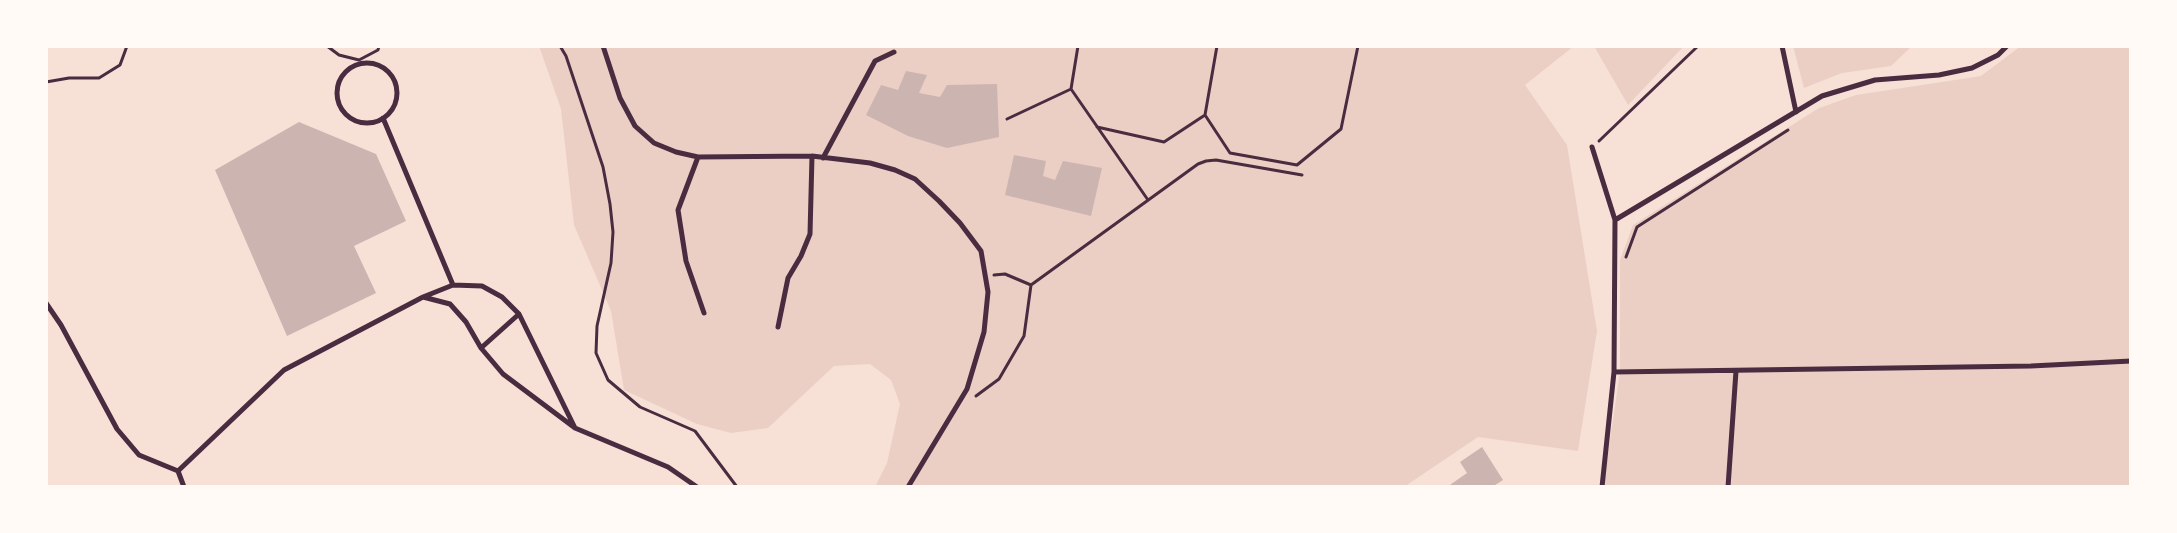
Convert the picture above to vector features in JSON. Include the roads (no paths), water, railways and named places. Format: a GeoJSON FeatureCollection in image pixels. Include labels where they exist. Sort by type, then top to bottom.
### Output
{"type":"FeatureCollection","features":[{"type":"Feature","properties":{"kind":"street"},"geometry":{"type":"LineString","coordinates":[[603,46],[620,98],[635,126],[654,143],[676,152],[698,157],[812,156],[870,163],[915,178],[960,222],[981,251],[988,292],[984,332],[967,389],[908,487]]}},
{"type":"Feature","properties":{"kind":"street"},"geometry":{"type":"LineString","coordinates":[[1782,46],[1797,111]]}},
{"type":"Feature","properties":{"kind":"street"},"geometry":{"type":"LineString","coordinates":[[1615,220],[1822,96],[1875,80],[1939,75],[1972,68],[1998,55],[2007,46]]}},
{"type":"Feature","properties":{"kind":"street"},"geometry":{"type":"LineString","coordinates":[[823,158],[875,61],[894,52]]}},
{"type":"Feature","properties":{"kind":"street"},"geometry":{"type":"LineString","coordinates":[[376,64],[392,75],[396,84],[395,103],[383,118],[374,122],[364,123],[346,114],[341,106],[338,87],[342,78],[357,65],[376,64]]}},
{"type":"Feature","properties":{"kind":"street"},"geometry":{"type":"LineString","coordinates":[[383,118],[453,285]]}},
{"type":"Feature","properties":{"kind":"street"},"geometry":{"type":"LineString","coordinates":[[1592,147],[1615,220],[1614,372],[1602,487]]}},
{"type":"Feature","properties":{"kind":"street"},"geometry":{"type":"LineString","coordinates":[[778,327],[788,278],[801,256],[810,234],[812,156]]}},
{"type":"Feature","properties":{"kind":"street"},"geometry":{"type":"LineString","coordinates":[[698,157],[678,210],[686,261],[704,313]]}},
{"type":"Feature","properties":{"kind":"street"},"geometry":{"type":"LineString","coordinates":[[178,471],[284,370],[423,296],[453,285],[482,286],[502,297],[519,314],[575,428]]}},
{"type":"Feature","properties":{"kind":"street"},"geometry":{"type":"LineString","coordinates":[[423,296],[450,304],[466,322],[481,348],[503,374],[575,428],[668,467],[697,487]]}},
{"type":"Feature","properties":{"kind":"street"},"geometry":{"type":"LineString","coordinates":[[46,303],[117,430],[139,455],[178,471],[184,487]]}},
{"type":"Feature","properties":{"kind":"street"},"geometry":{"type":"LineString","coordinates":[[481,348],[519,314]]}},
{"type":"Feature","properties":{"kind":"street"},"geometry":{"type":"LineString","coordinates":[[1614,372],[2031,366],[2131,361]]}},
{"type":"Feature","properties":{"kind":"street"},"geometry":{"type":"LineString","coordinates":[[1728,487],[1736,371]]}}]}
